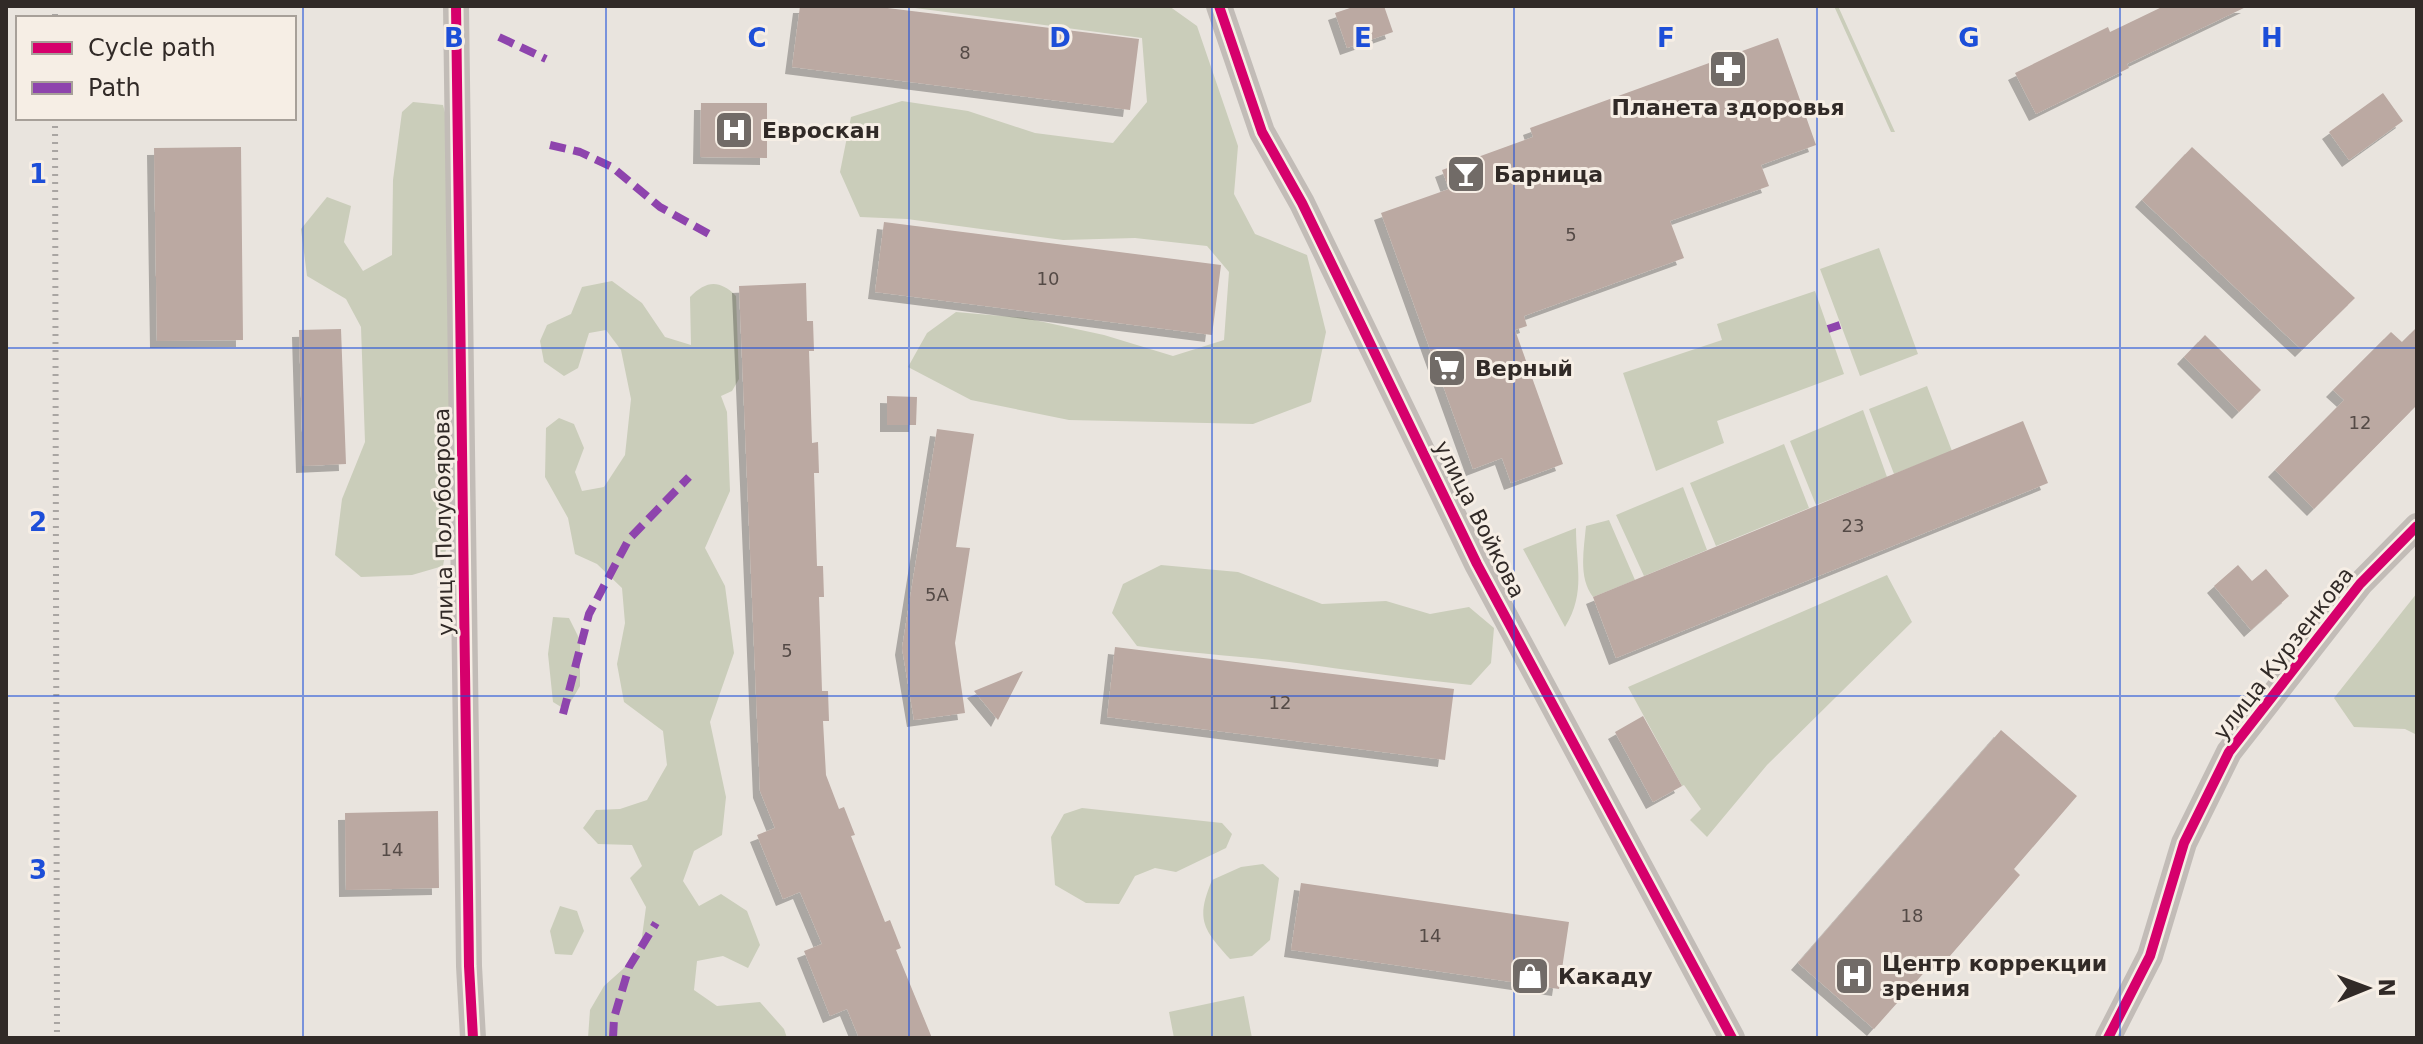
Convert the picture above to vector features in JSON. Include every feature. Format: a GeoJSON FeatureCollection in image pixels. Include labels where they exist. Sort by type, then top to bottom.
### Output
{"type":"FeatureCollection","features":[{"type":"Feature","properties":{"kind":"street","name":"улица Полубоярова"},"geometry":{"type":"LineString","coordinates":[[456,6],[469,966],[473,1038]]}},
{"type":"Feature","properties":{"kind":"street","name":"улица Войкова"},"geometry":{"type":"LineString","coordinates":[[1219,6],[1262,132],[1302,203],[1477,564],[1732,1038]]}},
{"type":"Feature","properties":{"kind":"street","name":"улица Курзенкова"},"geometry":{"type":"LineString","coordinates":[[2108,1038],[2150,956],[2184,843],[2229,752],[2360,584],[2417,526]]}},
{"type":"Feature","properties":{"kind":"green space"},"geometry":{"type":"Polygon","coordinates":[[[900,6],[1169,6],[1197,26],[1238,146],[1234,194],[1255,234],[1307,255],[1326,332],[1311,402],[1253,424],[1069,420],[971,400],[908,367],[927,333],[956,312],[1025,318],[1104,335],[1173,356],[1224,340],[1229,272],[1207,246],[1135,238],[1063,240],[907,219],[860,217],[840,172],[851,117],[902,101],[968,111],[1035,133],[1113,143],[1147,102],[1142,38],[900,6]]]}},
{"type":"Feature","properties":{"kind":"green space"},"geometry":{"type":"Polygon","coordinates":[[[1834,6],[1838,6],[1895,132],[1891,132],[1834,6]]]}},
{"type":"Feature","properties":{"kind":"green space"},"geometry":{"type":"Polygon","coordinates":[[[413,102],[443,105],[452,139],[454,505],[443,566],[412,575],[361,577],[335,555],[342,499],[365,442],[361,327],[346,299],[307,276],[301,229],[327,197],[351,206],[344,242],[363,271],[392,255],[393,180],[402,112],[413,102]]]}},
{"type":"Feature","properties":{"kind":"green space"},"geometry":{"type":"Polygon","coordinates":[[[1879,248],[1918,354],[1860,376],[1820,269],[1879,248]]]}},
{"type":"Feature","properties":{"kind":"green space"},"geometry":{"type":"Polygon","coordinates":[[[612,281],[642,303],[665,337],[691,345],[690,297],[713,284],[724,287],[736,296],[739,379],[732,391],[721,396],[727,412],[730,491],[705,548],[725,586],[734,653],[710,722],[726,797],[722,835],[694,851],[683,881],[699,906],[721,894],[747,911],[760,945],[748,968],[723,956],[697,961],[694,990],[717,1006],[760,1002],[784,1029],[787,1038],[588,1038],[590,1010],[604,986],[623,969],[641,944],[646,907],[630,878],[642,866],[632,845],[598,844],[583,828],[596,810],[620,809],[647,800],[667,765],[663,731],[624,702],[617,664],[625,623],[622,588],[597,564],[575,554],[568,518],[545,477],[546,428],[559,418],[574,424],[584,448],[575,472],[582,491],[604,487],[625,455],[631,399],[621,350],[606,330],[589,333],[578,368],[564,376],[544,362],[540,341],[547,325],[571,314],[582,287],[612,281]]]}},
{"type":"Feature","properties":{"kind":"green space"},"geometry":{"type":"Polygon","coordinates":[[[1815,291],[1844,374],[1717,421],[1724,443],[1656,471],[1623,373],[1722,340],[1717,324],[1815,291]]]}},
{"type":"Feature","properties":{"kind":"green space"},"geometry":{"type":"Polygon","coordinates":[[[1927,386],[1952,451],[1894,474],[1869,409],[1927,386]]]}},
{"type":"Feature","properties":{"kind":"green space"},"geometry":{"type":"Polygon","coordinates":[[[1863,410],[1887,477],[1816,505],[1790,441],[1863,410]]]}},
{"type":"Feature","properties":{"kind":"green space"},"geometry":{"type":"Polygon","coordinates":[[[1784,444],[1809,508],[1716,546],[1690,483],[1784,444]]]}},
{"type":"Feature","properties":{"kind":"green space"},"geometry":{"type":"Polygon","coordinates":[[[1683,487],[1707,550],[1644,576],[1616,515],[1683,487]]]}},
{"type":"Feature","properties":{"kind":"green space"},"geometry":{"type":"Polygon","coordinates":[[[1609,520],[1635,580],[1593,597],[1584,572],[1586,526],[1609,520]]]}},
{"type":"Feature","properties":{"kind":"green space"},"geometry":{"type":"Polygon","coordinates":[[[1576,528],[1578,591],[1572,615],[1565,627],[1523,549],[1576,528]]]}},
{"type":"Feature","properties":{"kind":"green space"},"geometry":{"type":"Polygon","coordinates":[[[1161,565],[1238,572],[1322,604],[1386,601],[1430,614],[1469,607],[1494,628],[1491,663],[1471,685],[1137,646],[1112,613],[1123,584],[1161,565]]]}},
{"type":"Feature","properties":{"kind":"green space"},"geometry":{"type":"Polygon","coordinates":[[[1887,575],[1912,622],[1767,765],[1707,837],[1690,820],[1701,809],[1682,786],[1628,687],[1887,575]]]}},
{"type":"Feature","properties":{"kind":"green space"},"geometry":{"type":"Polygon","coordinates":[[[2417,593],[2417,735],[2405,729],[2354,727],[2334,698],[2417,593]]]}},
{"type":"Feature","properties":{"kind":"green space"},"geometry":{"type":"Polygon","coordinates":[[[553,617],[569,618],[580,640],[580,686],[566,710],[553,702],[548,654],[553,617]]]}},
{"type":"Feature","properties":{"kind":"green space"},"geometry":{"type":"Polygon","coordinates":[[[1082,808],[1222,823],[1232,834],[1226,848],[1176,872],[1155,868],[1135,876],[1119,904],[1086,903],[1055,885],[1051,837],[1064,814],[1082,808]]]}},
{"type":"Feature","properties":{"kind":"green space"},"geometry":{"type":"Polygon","coordinates":[[[1263,864],[1279,878],[1270,940],[1252,956],[1230,959],[1213,939],[1204,922],[1207,893],[1212,880],[1241,867],[1263,864]]]}},
{"type":"Feature","properties":{"kind":"green space"},"geometry":{"type":"Polygon","coordinates":[[[560,906],[577,911],[584,931],[572,955],[555,954],[550,931],[560,906]]]}},
{"type":"Feature","properties":{"kind":"green space"},"geometry":{"type":"Polygon","coordinates":[[[1244,996],[1252,1038],[1174,1038],[1169,1012],[1244,996]]]}},
{"type":"Feature","properties":{"kind":"building"},"geometry":{"type":"Polygon","coordinates":[[[800,6],[871,6],[1139,39],[1130,110],[792,67],[800,6]]]}},
{"type":"Feature","properties":{"kind":"building"},"geometry":{"type":"Polygon","coordinates":[[[1356,6],[1384,6],[1393,32],[1347,48],[1335,13],[1356,6]]]}},
{"type":"Feature","properties":{"kind":"building"},"geometry":{"type":"Polygon","coordinates":[[[2164,6],[2248,6],[2127,64],[2129,68],[2036,114],[2015,73],[2108,27],[2110,32],[2164,6]]]}},
{"type":"Feature","properties":{"kind":"building"},"geometry":{"type":"Polygon","coordinates":[[[1778,38],[1816,145],[1761,165],[1769,186],[1670,221],[1684,258],[1524,316],[1527,326],[1515,330],[1563,464],[1511,483],[1502,458],[1473,469],[1381,213],[1449,189],[1442,170],[1533,137],[1530,128],[1778,38]]]}},
{"type":"Feature","properties":{"kind":"building"},"geometry":{"type":"Polygon","coordinates":[[[2383,93],[2403,121],[2349,160],[2329,132],[2383,93]]]}},
{"type":"Feature","properties":{"kind":"building","name":"Евроскан"},"geometry":{"type":"Polygon","coordinates":[[[701,103],[767,103],[767,158],[700,157],[701,103]]]}},
{"type":"Feature","properties":{"kind":"building"},"geometry":{"type":"Polygon","coordinates":[[[241,147],[243,340],[157,341],[154,148],[241,147]]]}},
{"type":"Feature","properties":{"kind":"building"},"geometry":{"type":"Polygon","coordinates":[[[2192,147],[2355,298],[2302,350],[2142,200],[2192,147]]]}},
{"type":"Feature","properties":{"kind":"building"},"geometry":{"type":"Polygon","coordinates":[[[884,222],[1221,265],[1212,335],[875,292],[884,222]]]}},
{"type":"Feature","properties":{"kind":"building"},"geometry":{"type":"Polygon","coordinates":[[[806,283],[807,321],[813,321],[814,351],[809,351],[812,443],[818,442],[819,473],[814,473],[817,566],[823,566],[824,597],[819,597],[822,691],[828,691],[829,721],[823,721],[826,775],[839,809],[844,807],[855,835],[851,836],[885,922],[890,920],[901,948],[896,950],[932,1038],[859,1038],[847,1009],[830,1016],[804,951],[822,944],[800,892],[783,899],[757,835],[775,828],[760,791],[739,286],[806,283]]]}},
{"type":"Feature","properties":{"kind":"building"},"geometry":{"type":"Polygon","coordinates":[[[2417,327],[2417,405],[2314,509],[2275,470],[2344,400],[2333,390],[2391,332],[2402,342],[2417,327]]]}},
{"type":"Feature","properties":{"kind":"building"},"geometry":{"type":"Polygon","coordinates":[[[341,329],[346,464],[303,466],[299,330],[341,329]]]}},
{"type":"Feature","properties":{"kind":"building"},"geometry":{"type":"Polygon","coordinates":[[[2205,335],[2261,390],[2239,412],[2184,357],[2205,335]]]}},
{"type":"Feature","properties":{"kind":"building"},"geometry":{"type":"Polygon","coordinates":[[[887,396],[917,397],[916,425],[887,425],[887,396]]]}},
{"type":"Feature","properties":{"kind":"building"},"geometry":{"type":"Polygon","coordinates":[[[2023,421],[2048,483],[1616,658],[1593,597],[2023,421]]]}},
{"type":"Feature","properties":{"kind":"building"},"geometry":{"type":"Polygon","coordinates":[[[937,429],[974,434],[956,547],[970,548],[955,643],[965,713],[914,720],[902,648],[937,429]]]}},
{"type":"Feature","properties":{"kind":"building"},"geometry":{"type":"Polygon","coordinates":[[[2238,565],[2252,581],[2266,569],[2289,596],[2251,630],[2214,586],[2238,565]]]}},
{"type":"Feature","properties":{"kind":"building"},"geometry":{"type":"Polygon","coordinates":[[[1115,647],[1454,689],[1445,760],[1107,717],[1115,647]]]}},
{"type":"Feature","properties":{"kind":"building"},"geometry":{"type":"Polygon","coordinates":[[[1023,671],[998,720],[974,691],[1023,671]]]}},
{"type":"Feature","properties":{"kind":"building"},"geometry":{"type":"Polygon","coordinates":[[[1643,716],[1682,786],[1653,802],[1615,732],[1643,716]]]}},
{"type":"Feature","properties":{"kind":"building"},"geometry":{"type":"Polygon","coordinates":[[[2001,730],[2077,796],[2014,869],[2020,875],[1943,964],[1937,958],[1874,1029],[1798,963],[2001,730]]]}},
{"type":"Feature","properties":{"kind":"building"},"geometry":{"type":"Polygon","coordinates":[[[438,811],[439,888],[346,890],[345,813],[438,811]]]}},
{"type":"Feature","properties":{"kind":"building"},"geometry":{"type":"Polygon","coordinates":[[[1301,883],[1569,922],[1559,989],[1291,950],[1301,883]]]}},
{"type":"Feature","properties":{"kind":"railway"},"geometry":{"type":"LineString","coordinates":[[55,6],[55,16]]}},
{"type":"Feature","properties":{"kind":"railway"},"geometry":{"type":"LineString","coordinates":[[55,120],[57,1038]]}},
{"type":"Feature","properties":{"kind":"marked path"},"geometry":{"type":"LineString","coordinates":[[499,37],[546,59]]}},
{"type":"Feature","properties":{"kind":"marked path"},"geometry":{"type":"LineString","coordinates":[[550,145],[580,152],[612,167],[660,207],[709,234]]}},
{"type":"Feature","properties":{"kind":"marked path"},"geometry":{"type":"LineString","coordinates":[[1828,329],[1840,325]]}},
{"type":"Feature","properties":{"kind":"marked path"},"geometry":{"type":"LineString","coordinates":[[563,714],[589,614],[629,539],[689,477]]}},
{"type":"Feature","properties":{"kind":"marked path"},"geometry":{"type":"LineString","coordinates":[[613,1038],[614,1018],[629,967],[656,923]]}},
{"type":"Feature","properties":{"kind":"cycle path"},"geometry":{"type":"LineString","coordinates":[[456,6],[469,966],[473,1038]]}},
{"type":"Feature","properties":{"kind":"cycle path"},"geometry":{"type":"LineString","coordinates":[[1219,6],[1262,132],[1302,203],[1477,564],[1732,1038]]}},
{"type":"Feature","properties":{"kind":"cycle path"},"geometry":{"type":"LineString","coordinates":[[2108,1038],[2150,956],[2184,843],[2229,752],[2360,584],[2417,526]]}},
{"type":"Feature","properties":{"kind":"place","name":"Планета здоровья"},"geometry":{"type":"Point","coordinates":[1728,69]}},
{"type":"Feature","properties":{"kind":"place","name":"Евроскан"},"geometry":{"type":"Point","coordinates":[734,130]}},
{"type":"Feature","properties":{"kind":"place","name":"Барница"},"geometry":{"type":"Point","coordinates":[1466,174]}},
{"type":"Feature","properties":{"kind":"place","name":"Верный"},"geometry":{"type":"Point","coordinates":[1447,368]}},
{"type":"Feature","properties":{"kind":"place","name":"Какаду"},"geometry":{"type":"Point","coordinates":[1530,976]}},
{"type":"Feature","properties":{"kind":"place","name":"Центр коррекции зрения"},"geometry":{"type":"Point","coordinates":[1854,976]}}]}
